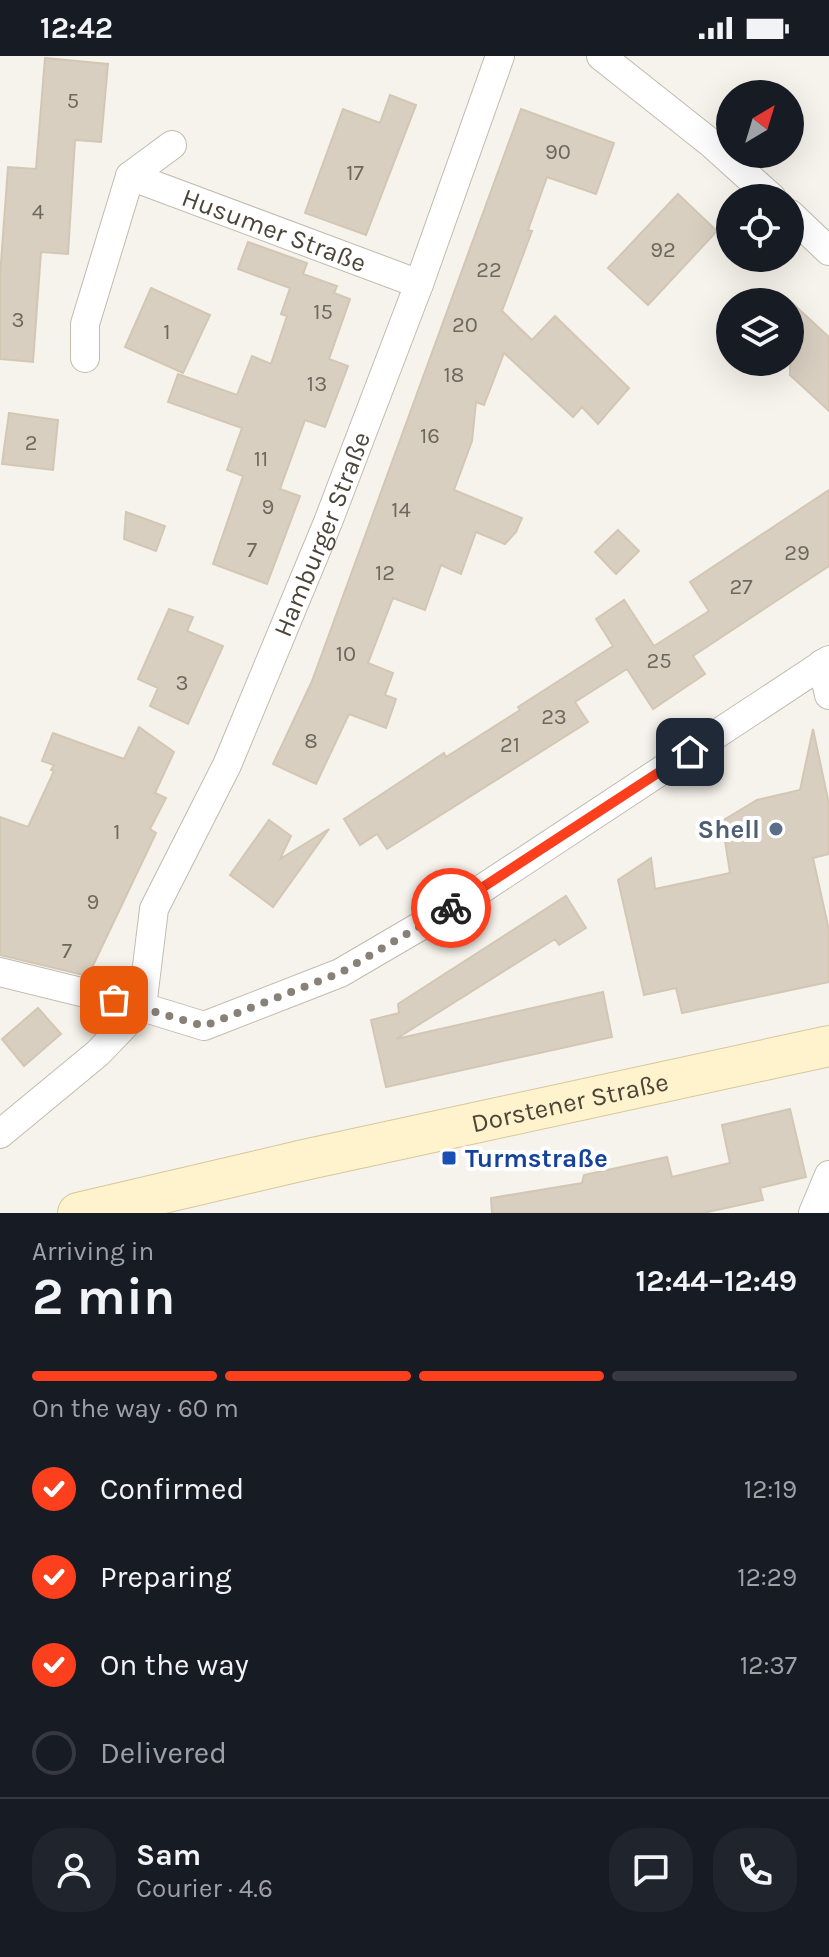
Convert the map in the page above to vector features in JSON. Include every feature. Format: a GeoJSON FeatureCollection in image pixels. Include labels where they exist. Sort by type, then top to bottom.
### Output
{"type":"FeatureCollection","features":[{"type":"Feature","properties":{"kind":"main road","name":"Dorstener Straße"},"geometry":{"type":"LineString","coordinates":[[78,1213],[304,1160],[829,1046]]}},
{"type":"Feature","properties":{"kind":"street","name":"Hamburger Straße"},"geometry":{"type":"LineString","coordinates":[[142,1007],[154,909],[227,765],[328,522],[419,284],[500,56]]}},
{"type":"Feature","properties":{"kind":"street"},"geometry":{"type":"LineString","coordinates":[[601,56],[712,144],[756,184]]}},
{"type":"Feature","properties":{"kind":"street"},"geometry":{"type":"LineString","coordinates":[[85,358],[85,324],[130,176],[172,145]]}},
{"type":"Feature","properties":{"kind":"street","name":"Husumer Straße"},"geometry":{"type":"LineString","coordinates":[[130,176],[419,284]]}},
{"type":"Feature","properties":{"kind":"street"},"geometry":{"type":"LineString","coordinates":[[804,227],[829,251]]}},
{"type":"Feature","properties":{"kind":"street"},"geometry":{"type":"LineString","coordinates":[[0,972],[142,1007],[204,1026],[340,973],[465,900],[826,662],[829,695]]}},
{"type":"Feature","properties":{"kind":"street"},"geometry":{"type":"LineString","coordinates":[[0,1134],[98,1053],[142,1007]]}},
{"type":"Feature","properties":{"kind":"street"},"geometry":{"type":"LineString","coordinates":[[813,1213],[829,1175]]}},
{"type":"Feature","properties":{"kind":"building"},"geometry":{"type":"Polygon","coordinates":[[[45,58],[108,64],[101,142],[75,140],[68,254],[41,252],[33,362],[0,359],[0,276],[8,167],[36,169],[45,58]]]}},
{"type":"Feature","properties":{"kind":"building"},"geometry":{"type":"Polygon","coordinates":[[[390,95],[416,105],[366,235],[305,213],[343,109],[380,123],[390,95]]]}},
{"type":"Feature","properties":{"kind":"building"},"geometry":{"type":"Polygon","coordinates":[[[521,109],[614,143],[596,194],[547,177],[528,230],[532,231],[502,311],[532,340],[555,316],[629,388],[598,424],[582,407],[573,417],[504,353],[484,405],[476,402],[472,441],[454,490],[522,518],[516,532],[505,544],[476,532],[461,574],[441,565],[425,610],[393,598],[368,663],[393,673],[385,695],[396,699],[386,728],[349,714],[316,784],[273,764],[312,681],[521,109]]]}},
{"type":"Feature","properties":{"kind":"building"},"geometry":{"type":"Polygon","coordinates":[[[678,194],[716,230],[648,305],[608,268],[678,194]]]}},
{"type":"Feature","properties":{"kind":"building"},"geometry":{"type":"Polygon","coordinates":[[[248,242],[307,263],[303,274],[337,286],[334,293],[350,299],[329,359],[348,366],[325,427],[305,420],[280,489],[300,496],[267,584],[213,564],[243,476],[227,470],[242,428],[168,402],[178,374],[237,395],[252,356],[271,364],[287,316],[281,314],[290,288],[238,269],[248,242]]]}},
{"type":"Feature","properties":{"kind":"building"},"geometry":{"type":"Polygon","coordinates":[[[151,288],[210,315],[183,373],[125,347],[151,288]]]}},
{"type":"Feature","properties":{"kind":"building"},"geometry":{"type":"Polygon","coordinates":[[[804,314],[829,337],[829,411],[791,376],[804,376],[804,314]]]}},
{"type":"Feature","properties":{"kind":"building"},"geometry":{"type":"Polygon","coordinates":[[[9,413],[58,420],[53,470],[2,464],[9,413]]]}},
{"type":"Feature","properties":{"kind":"building"},"geometry":{"type":"Polygon","coordinates":[[[829,490],[829,566],[693,656],[705,674],[653,709],[627,669],[575,702],[588,722],[387,849],[377,834],[360,845],[344,819],[444,753],[446,757],[520,710],[518,707],[613,646],[596,619],[624,600],[654,646],[709,611],[690,582],[829,490]]]}},
{"type":"Feature","properties":{"kind":"building"},"geometry":{"type":"Polygon","coordinates":[[[126,512],[165,526],[156,551],[124,539],[126,512]]]}},
{"type":"Feature","properties":{"kind":"building"},"geometry":{"type":"Polygon","coordinates":[[[618,530],[639,551],[616,574],[595,552],[618,530]]]}},
{"type":"Feature","properties":{"kind":"building"},"geometry":{"type":"Polygon","coordinates":[[[169,609],[193,617],[187,631],[223,646],[188,724],[150,706],[158,688],[138,679],[169,609]]]}},
{"type":"Feature","properties":{"kind":"building"},"geometry":{"type":"Polygon","coordinates":[[[139,727],[174,752],[155,793],[166,798],[150,829],[156,833],[88,976],[0,955],[0,817],[28,827],[54,771],[51,770],[54,765],[42,761],[53,733],[124,759],[139,727]]]}},
{"type":"Feature","properties":{"kind":"building"},"geometry":{"type":"Polygon","coordinates":[[[813,729],[829,804],[829,854],[813,858],[829,930],[829,982],[682,1013],[676,988],[644,995],[618,880],[651,858],[655,889],[730,873],[722,821],[757,800],[800,790],[813,729]]]}},
{"type":"Feature","properties":{"kind":"building"},"geometry":{"type":"Polygon","coordinates":[[[269,820],[291,836],[280,859],[329,829],[273,907],[230,875],[269,820]]]}},
{"type":"Feature","properties":{"kind":"building"},"geometry":{"type":"Polygon","coordinates":[[[566,896],[586,928],[559,945],[555,939],[396,1039],[603,992],[612,1037],[386,1087],[371,1020],[399,1013],[398,1004],[566,896]]]}},
{"type":"Feature","properties":{"kind":"building"},"geometry":{"type":"Polygon","coordinates":[[[38,1008],[61,1034],[24,1066],[2,1039],[38,1008]]]}},
{"type":"Feature","properties":{"kind":"building"},"geometry":{"type":"Polygon","coordinates":[[[790,1109],[806,1177],[760,1188],[763,1200],[703,1213],[492,1213],[491,1198],[582,1183],[584,1175],[667,1157],[672,1177],[730,1163],[722,1125],[790,1109]]]}},
{"type":"Feature","properties":{"kind":"way so far"},"geometry":{"type":"LineString","coordinates":[[114,1000],[204,1026],[340,973],[451,908]]}},
{"type":"Feature","properties":{"kind":"place","name":"Shell"},"geometry":{"type":"Point","coordinates":[776,829]}},
{"type":"Feature","properties":{"kind":"place","name":"Turmstraße"},"geometry":{"type":"Point","coordinates":[449,1158]}},
{"type":"Feature","properties":{"kind":"route"},"geometry":{"type":"LineString","coordinates":[[451,908],[690,752]]}}]}
